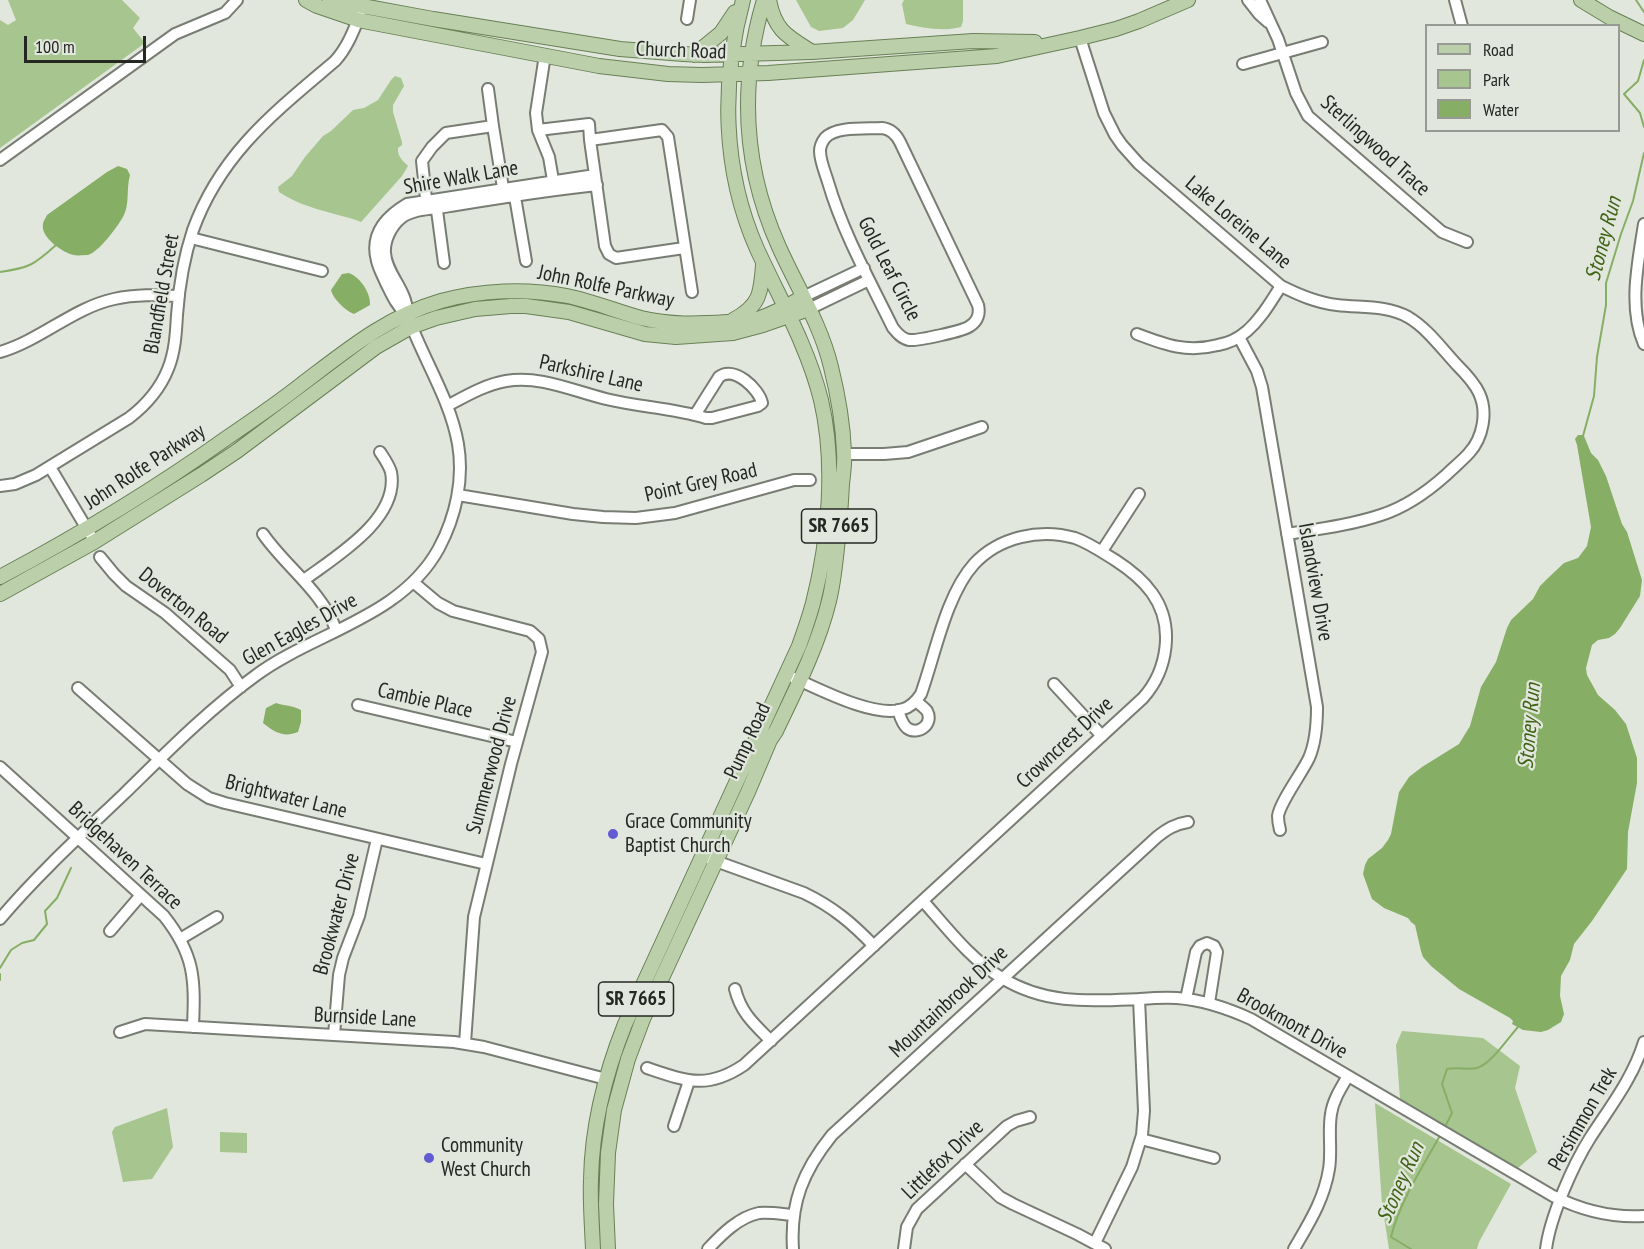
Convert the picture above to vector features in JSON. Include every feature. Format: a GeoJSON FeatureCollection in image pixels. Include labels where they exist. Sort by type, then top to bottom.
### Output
{"type":"FeatureCollection","features":[{"type":"Feature","properties":{"kind":"main road","name":"Church Road"},"geometry":{"type":"LineString","coordinates":[[306,0],[317,6],[361,13],[620,49],[694,55],[812,52],[973,42],[1061,42]]}},
{"type":"Feature","properties":{"kind":"main road","name":"Church Road"},"geometry":{"type":"LineString","coordinates":[[330,0],[361,13],[545,55],[644,72],[691,74],[749,74],[997,56],[1080,38],[1139,21],[1188,0]]}},
{"type":"Feature","properties":{"kind":"main road"},"geometry":{"type":"LineString","coordinates":[[694,55],[725,30],[743,0]]}},
{"type":"Feature","properties":{"kind":"main road"},"geometry":{"type":"LineString","coordinates":[[743,0],[729,74],[728,112],[732,163],[744,215],[787,312],[806,303],[770,227],[756,180],[747,115],[753,38],[764,0]]}},
{"type":"Feature","properties":{"kind":"main road"},"geometry":{"type":"LineString","coordinates":[[769,0],[780,30],[812,52]]}},
{"type":"Feature","properties":{"kind":"main road"},"geometry":{"type":"LineString","coordinates":[[1581,0],[1644,34]]}},
{"type":"Feature","properties":{"kind":"main road"},"geometry":{"type":"LineString","coordinates":[[729,322],[748,312],[757,300],[764,263]]}},
{"type":"Feature","properties":{"kind":"main road","name":"John Rolfe Parkway"},"geometry":{"type":"LineString","coordinates":[[0,577],[87,529],[169,478],[228,438],[369,333],[406,314],[439,302],[490,292],[548,293],[582,299],[660,322],[697,324],[740,323],[787,312]]}},
{"type":"Feature","properties":{"kind":"main road","name":"Pump Road"},"geometry":{"type":"LineString","coordinates":[[608,1249],[607,1165],[614,1110],[633,1043],[770,740],[777,731],[817,639],[829,601],[838,545],[844,454],[831,367],[826,349],[806,303]]}},
{"type":"Feature","properties":{"kind":"main road","name":"John Rolfe Parkway"},"geometry":{"type":"LineString","coordinates":[[0,594],[94,542],[163,500],[237,451],[360,358],[411,327],[475,309],[511,306],[540,307],[569,312],[645,334],[668,336],[733,333],[764,326],[787,312]]}},
{"type":"Feature","properties":{"kind":"main road","name":"Pump Road"},"geometry":{"type":"LineString","coordinates":[[593,1249],[591,1176],[595,1134],[606,1079],[625,1024],[799,646],[821,568],[828,500],[827,432],[816,380],[787,312]]}},
{"type":"Feature","properties":{"kind":"street"},"geometry":{"type":"LineString","coordinates":[[0,160],[175,34],[225,13],[237,0]]}},
{"type":"Feature","properties":{"kind":"street"},"geometry":{"type":"LineString","coordinates":[[687,19],[690,0]]}},
{"type":"Feature","properties":{"kind":"street","name":"Sterlingwood Trace"},"geometry":{"type":"LineString","coordinates":[[1248,0],[1258,14],[1270,23]]}},
{"type":"Feature","properties":{"kind":"street","name":"Sterlingwood Trace"},"geometry":{"type":"LineString","coordinates":[[1260,0],[1278,39],[1296,93],[1308,116],[1442,232],[1467,242]]}},
{"type":"Feature","properties":{"kind":"street"},"geometry":{"type":"LineString","coordinates":[[1455,0],[1461,24]]}},
{"type":"Feature","properties":{"kind":"street","name":"Blandfield Street"},"geometry":{"type":"LineString","coordinates":[[0,486],[15,483],[50,467],[129,418],[153,396],[173,355],[182,273],[191,238],[203,207],[228,164],[260,127],[335,62],[347,46],[361,13]]}},
{"type":"Feature","properties":{"kind":"street","name":"Lake Loreine Lane"},"geometry":{"type":"LineString","coordinates":[[1080,38],[1104,113],[1122,145],[1139,164],[1281,286],[1322,302],[1384,309],[1414,321],[1474,384],[1480,395],[1483,411],[1481,433],[1471,451],[1426,492],[1407,504],[1382,515],[1342,525],[1287,534]]}},
{"type":"Feature","properties":{"kind":"street"},"geometry":{"type":"LineString","coordinates":[[1243,64],[1322,42]]}},
{"type":"Feature","properties":{"kind":"street"},"geometry":{"type":"LineString","coordinates":[[545,55],[536,113],[538,130],[549,157],[554,186]]}},
{"type":"Feature","properties":{"kind":"street"},"geometry":{"type":"LineString","coordinates":[[488,89],[493,126],[526,261]]}},
{"type":"Feature","properties":{"kind":"street"},"geometry":{"type":"LineString","coordinates":[[538,130],[589,124],[605,246],[609,254],[616,258],[684,248]]}},
{"type":"Feature","properties":{"kind":"street"},"geometry":{"type":"LineString","coordinates":[[444,263],[422,161],[446,133],[493,126]]}},
{"type":"Feature","properties":{"kind":"street","name":"Gold Leaf Circle"},"geometry":{"type":"LineString","coordinates":[[888,129],[900,142],[974,295],[978,305],[978,317],[970,326],[963,329],[916,340],[903,338],[893,328],[864,268],[832,196],[822,164],[820,148],[826,137],[835,131],[888,129]]}},
{"type":"Feature","properties":{"kind":"street"},"geometry":{"type":"LineString","coordinates":[[590,140],[662,130],[668,137],[692,292]]}},
{"type":"Feature","properties":{"kind":"street","name":"Shire Walk Lane"},"geometry":{"type":"LineString","coordinates":[[406,314],[406,302],[385,253],[387,239],[392,228],[402,217],[431,205],[596,180]]}},
{"type":"Feature","properties":{"kind":"street"},"geometry":{"type":"LineString","coordinates":[[1644,224],[1636,294],[1638,324],[1644,344]]}},
{"type":"Feature","properties":{"kind":"street"},"geometry":{"type":"LineString","coordinates":[[191,238],[321,271]]}},
{"type":"Feature","properties":{"kind":"street"},"geometry":{"type":"LineString","coordinates":[[806,303],[864,268]]}},
{"type":"Feature","properties":{"kind":"street"},"geometry":{"type":"LineString","coordinates":[[806,303],[869,280]]}},
{"type":"Feature","properties":{"kind":"street"},"geometry":{"type":"LineString","coordinates":[[1137,334],[1175,347],[1196,349],[1222,344],[1239,337],[1250,329],[1281,286]]}},
{"type":"Feature","properties":{"kind":"street"},"geometry":{"type":"LineString","coordinates":[[0,352],[40,335],[72,316],[108,300],[136,295],[179,296]]}},
{"type":"Feature","properties":{"kind":"street","name":"Glen Eagles Drive"},"geometry":{"type":"LineString","coordinates":[[0,919],[35,879],[203,718],[281,659],[384,605],[413,582],[428,565],[448,529],[458,495],[460,458],[447,406],[406,314]]}},
{"type":"Feature","properties":{"kind":"street","name":"Islandview Drive"},"geometry":{"type":"LineString","coordinates":[[1239,337],[1257,371],[1262,387],[1316,696],[1317,721],[1314,745],[1282,805],[1278,816],[1280,830]]}},
{"type":"Feature","properties":{"kind":"street","name":"Parkshire Lane"},"geometry":{"type":"LineString","coordinates":[[447,406],[486,386],[526,379],[606,399],[695,415],[712,418],[758,406],[762,400],[741,377],[732,373],[722,374],[695,415]]}},
{"type":"Feature","properties":{"kind":"street"},"geometry":{"type":"LineString","coordinates":[[844,454],[899,454],[982,427]]}},
{"type":"Feature","properties":{"kind":"street"},"geometry":{"type":"LineString","coordinates":[[304,580],[361,537],[371,528],[382,512],[391,479],[388,465],[380,452]]}},
{"type":"Feature","properties":{"kind":"street"},"geometry":{"type":"LineString","coordinates":[[50,467],[94,542]]}},
{"type":"Feature","properties":{"kind":"street","name":"Point Grey Road"},"geometry":{"type":"LineString","coordinates":[[458,495],[593,516],[636,518],[675,513],[794,480],[810,480]]}},
{"type":"Feature","properties":{"kind":"street"},"geometry":{"type":"LineString","coordinates":[[1102,551],[1139,494]]}},
{"type":"Feature","properties":{"kind":"street"},"geometry":{"type":"LineString","coordinates":[[263,534],[273,548],[304,580],[329,613],[336,630]]}},
{"type":"Feature","properties":{"kind":"street","name":"Crowncrest Drive"},"geometry":{"type":"LineString","coordinates":[[647,1068],[697,1082],[727,1075],[744,1065],[1143,698],[1156,680],[1163,662],[1166,636],[1164,618],[1154,594],[1137,575],[1102,551],[1077,539],[1044,534],[1005,542],[981,557],[971,567],[955,591],[921,694],[916,701]]}},
{"type":"Feature","properties":{"kind":"street","name":"Doverton Road"},"geometry":{"type":"LineString","coordinates":[[100,557],[126,586],[165,613],[230,670],[241,687]]}},
{"type":"Feature","properties":{"kind":"street","name":"Summerwood Drive"},"geometry":{"type":"LineString","coordinates":[[413,582],[444,608],[525,629],[539,639],[542,652],[517,742],[472,925],[465,1043]]}},
{"type":"Feature","properties":{"kind":"street"},"geometry":{"type":"LineString","coordinates":[[786,674],[823,692],[881,710],[898,710],[903,710],[916,701],[927,711],[927,723],[922,729],[914,731],[906,727],[898,710]]}},
{"type":"Feature","properties":{"kind":"street"},"geometry":{"type":"LineString","coordinates":[[1054,684],[1102,736]]}},
{"type":"Feature","properties":{"kind":"street","name":"Brightwater Lane"},"geometry":{"type":"LineString","coordinates":[[78,688],[198,792],[217,800],[486,864]]}},
{"type":"Feature","properties":{"kind":"street","name":"Cambie Place"},"geometry":{"type":"LineString","coordinates":[[358,705],[517,742]]}},
{"type":"Feature","properties":{"kind":"street","name":"Bridgehaven Terrace"},"geometry":{"type":"LineString","coordinates":[[0,767],[164,916],[186,949],[192,970],[193,1027]]}},
{"type":"Feature","properties":{"kind":"street","name":"Mountainbrook Drive"},"geometry":{"type":"LineString","coordinates":[[792,1249],[793,1215],[802,1182],[820,1150],[832,1136],[1157,837],[1169,828],[1188,822]]}},
{"type":"Feature","properties":{"kind":"street","name":"Brookwater Drive"},"geometry":{"type":"LineString","coordinates":[[334,1035],[339,975],[359,916],[377,839]]}},
{"type":"Feature","properties":{"kind":"street"},"geometry":{"type":"LineString","coordinates":[[702,855],[819,900],[847,919],[874,946]]}},
{"type":"Feature","properties":{"kind":"street"},"geometry":{"type":"LineString","coordinates":[[110,931],[141,895]]}},
{"type":"Feature","properties":{"kind":"street","name":"Brookmont Drive"},"geometry":{"type":"LineString","coordinates":[[923,901],[976,958],[1002,979],[1037,994],[1058,999],[1088,1001],[1186,999],[1235,1011],[1529,1184],[1587,1210],[1644,1216]]}},
{"type":"Feature","properties":{"kind":"street"},"geometry":{"type":"LineString","coordinates":[[180,939],[217,917]]}},
{"type":"Feature","properties":{"kind":"street"},"geometry":{"type":"LineString","coordinates":[[1186,999],[1196,952],[1200,946],[1207,943],[1214,946],[1217,952],[1209,1003]]}},
{"type":"Feature","properties":{"kind":"street"},"geometry":{"type":"LineString","coordinates":[[735,989],[738,1003],[771,1041]]}},
{"type":"Feature","properties":{"kind":"street"},"geometry":{"type":"LineString","coordinates":[[1095,1243],[1132,1167],[1141,1138],[1144,1111],[1139,999]]}},
{"type":"Feature","properties":{"kind":"street","name":"Burnside Lane"},"geometry":{"type":"LineString","coordinates":[[120,1032],[145,1024],[465,1043],[606,1079]]}},
{"type":"Feature","properties":{"kind":"street","name":"Persimmon Trek"},"geometry":{"type":"LineString","coordinates":[[1546,1249],[1552,1222],[1577,1160],[1630,1077],[1644,1042]]}},
{"type":"Feature","properties":{"kind":"street"},"geometry":{"type":"LineString","coordinates":[[1294,1249],[1314,1215],[1326,1187],[1330,1156],[1331,1113],[1348,1076]]}},
{"type":"Feature","properties":{"kind":"street"},"geometry":{"type":"LineString","coordinates":[[674,1126],[688,1081]]}},
{"type":"Feature","properties":{"kind":"street","name":"Littlefox Drive"},"geometry":{"type":"LineString","coordinates":[[904,1249],[907,1227],[917,1209],[1006,1126],[1030,1117]]}},
{"type":"Feature","properties":{"kind":"street"},"geometry":{"type":"LineString","coordinates":[[1141,1138],[1214,1158]]}},
{"type":"Feature","properties":{"kind":"street"},"geometry":{"type":"LineString","coordinates":[[964,1164],[1000,1197],[1105,1249]]}},
{"type":"Feature","properties":{"kind":"street"},"geometry":{"type":"LineString","coordinates":[[708,1249],[726,1231],[747,1217],[760,1213],[793,1215]]}},
{"type":"Feature","properties":{"kind":"green space"},"geometry":{"type":"Polygon","coordinates":[[[8,0],[122,0],[140,18],[133,28],[145,43],[0,148],[0,20],[8,25],[16,20],[8,0]]]}},
{"type":"Feature","properties":{"kind":"green space"},"geometry":{"type":"Polygon","coordinates":[[[796,0],[865,0],[853,20],[843,28],[819,31],[811,27],[796,0]]]}},
{"type":"Feature","properties":{"kind":"green space"},"geometry":{"type":"Polygon","coordinates":[[[904,0],[963,0],[961,27],[940,29],[906,24],[902,4],[904,0]]]}},
{"type":"Feature","properties":{"kind":"green space"},"geometry":{"type":"Polygon","coordinates":[[[395,76],[401,78],[404,86],[393,105],[402,142],[398,153],[408,166],[402,176],[361,222],[306,206],[279,192],[278,187],[292,176],[323,136],[353,110],[364,108],[378,100],[395,76]]]}},
{"type":"Feature","properties":{"kind":"green space"},"geometry":{"type":"Polygon","coordinates":[[[1402,1031],[1483,1038],[1520,1066],[1515,1088],[1537,1152],[1518,1168],[1400,1099],[1396,1045],[1402,1031]]]}},
{"type":"Feature","properties":{"kind":"green space"},"geometry":{"type":"Polygon","coordinates":[[[1375,1103],[1511,1184],[1477,1249],[1389,1249],[1382,1204],[1375,1103]]]}},
{"type":"Feature","properties":{"kind":"green space"},"geometry":{"type":"Polygon","coordinates":[[[167,1108],[173,1147],[152,1179],[123,1182],[112,1132],[115,1127],[167,1108]]]}},
{"type":"Feature","properties":{"kind":"green space"},"geometry":{"type":"Polygon","coordinates":[[[220,1132],[247,1133],[247,1153],[220,1152],[220,1132]]]}},
{"type":"Feature","properties":{"kind":"water"},"geometry":{"type":"Polygon","coordinates":[[[118,166],[127,169],[130,175],[127,202],[123,217],[108,238],[98,249],[88,255],[69,254],[53,244],[43,229],[47,215],[118,166]]]}},
{"type":"Feature","properties":{"kind":"water"},"geometry":{"type":"Polygon","coordinates":[[[349,273],[361,282],[370,300],[370,305],[354,314],[340,304],[331,290],[342,274],[349,273]]]}},
{"type":"Feature","properties":{"kind":"water"},"geometry":{"type":"Polygon","coordinates":[[[1578,435],[1584,436],[1591,453],[1598,460],[1606,476],[1642,580],[1640,596],[1620,628],[1609,638],[1598,640],[1592,645],[1586,668],[1587,675],[1598,695],[1615,710],[1626,724],[1637,758],[1637,783],[1628,832],[1627,869],[1574,944],[1570,960],[1561,976],[1560,996],[1564,1014],[1561,1022],[1541,1032],[1523,1030],[1512,1024],[1513,1021],[1510,1018],[1459,989],[1431,966],[1423,957],[1415,925],[1408,918],[1384,908],[1372,899],[1363,874],[1368,859],[1382,848],[1391,834],[1399,792],[1409,777],[1459,744],[1470,726],[1481,687],[1496,662],[1511,620],[1533,599],[1547,579],[1564,563],[1578,558],[1587,546],[1591,527],[1575,439],[1578,435]]]}},
{"type":"Feature","properties":{"kind":"water"},"geometry":{"type":"Polygon","coordinates":[[[276,703],[301,710],[298,732],[279,733],[263,723],[266,708],[276,703]]]}},
{"type":"Feature","properties":{"kind":"waterway","name":"Stoney Run"},"geometry":{"type":"LineString","coordinates":[[1636,0],[1644,12]]}},
{"type":"Feature","properties":{"kind":"waterway","name":"Stoney Run"},"geometry":{"type":"LineString","coordinates":[[1644,60],[1638,81],[1624,94],[1640,113],[1644,127]]}},
{"type":"Feature","properties":{"kind":"waterway","name":"Stoney Run"},"geometry":{"type":"LineString","coordinates":[[1583,436],[1594,396],[1597,357],[1606,305],[1606,283],[1633,201],[1644,153]]}},
{"type":"Feature","properties":{"kind":"waterway"},"geometry":{"type":"LineString","coordinates":[[0,272],[31,264],[56,245]]}},
{"type":"Feature","properties":{"kind":"waterway"},"geometry":{"type":"LineString","coordinates":[[0,968],[11,950],[22,943],[34,940],[47,924],[45,911],[57,898],[71,868]]}},
{"type":"Feature","properties":{"kind":"waterway"},"geometry":{"type":"LineString","coordinates":[[0,974],[0,980]]}},
{"type":"Feature","properties":{"kind":"waterway","name":"Stoney Run"},"geometry":{"type":"LineString","coordinates":[[1444,1129],[1452,1113],[1442,1084],[1447,1069],[1474,1069],[1482,1066],[1518,1027]]}},
{"type":"Feature","properties":{"kind":"waterway","name":"Stoney Run"},"geometry":{"type":"LineString","coordinates":[[1411,1249],[1391,1237],[1406,1197],[1441,1134]]}},
{"type":"Feature","properties":{"kind":"place","name":"Grace Community Baptist Church"},"geometry":{"type":"Point","coordinates":[613,834]}},
{"type":"Feature","properties":{"kind":"place","name":"Community West Church"},"geometry":{"type":"Point","coordinates":[429,1158]}}]}
